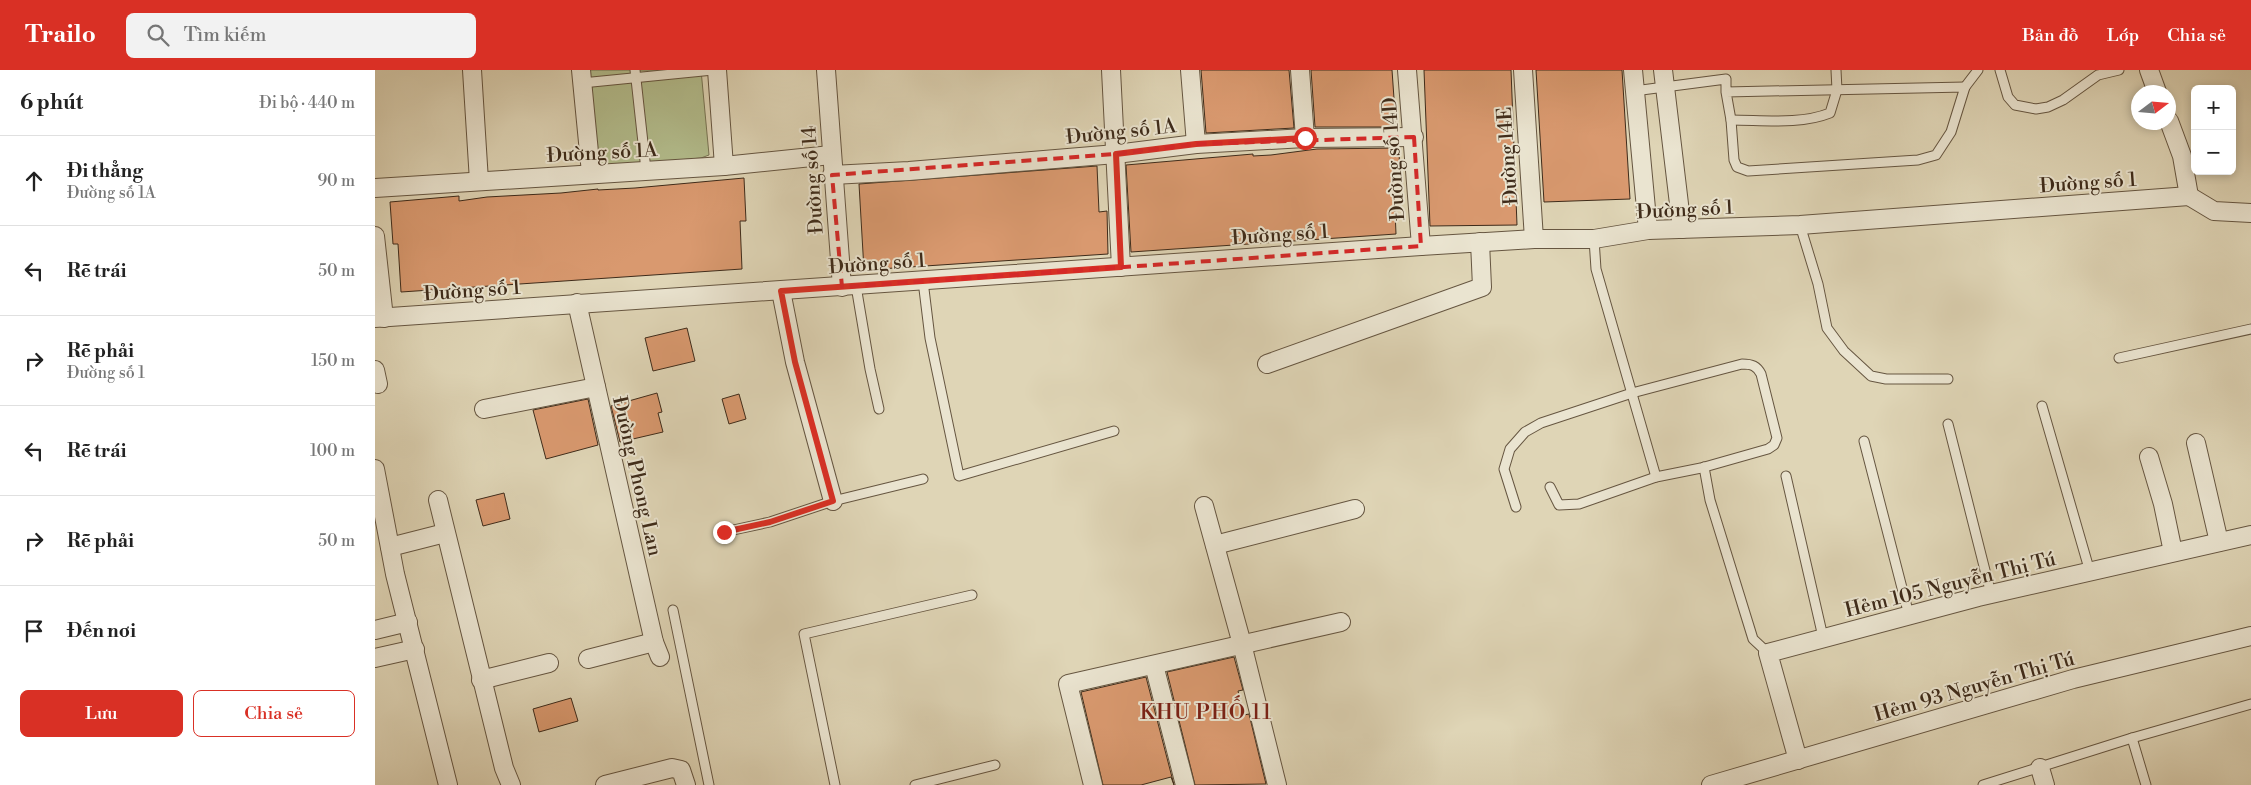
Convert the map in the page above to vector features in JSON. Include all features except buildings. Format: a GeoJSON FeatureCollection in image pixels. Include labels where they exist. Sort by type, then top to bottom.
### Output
{"type":"FeatureCollection","features":[{"type":"Feature","properties":{"kind":"street"},"geometry":{"type":"LineString","coordinates":[[472,70],[479,181]]}},
{"type":"Feature","properties":{"kind":"street"},"geometry":{"type":"LineString","coordinates":[[717,70],[724,166]]}},
{"type":"Feature","properties":{"kind":"street","name":"Đường số 14"},"geometry":{"type":"LineString","coordinates":[[826,70],[833,174],[849,287]]}},
{"type":"Feature","properties":{"kind":"street"},"geometry":{"type":"LineString","coordinates":[[1111,70],[1121,267]]}},
{"type":"Feature","properties":{"kind":"street"},"geometry":{"type":"LineString","coordinates":[[1190,70],[1196,144]]}},
{"type":"Feature","properties":{"kind":"street"},"geometry":{"type":"LineString","coordinates":[[1300,70],[1305,138]]}},
{"type":"Feature","properties":{"kind":"street","name":"Đường số 14D"},"geometry":{"type":"LineString","coordinates":[[1407,70],[1414,137],[1421,246]]}},
{"type":"Feature","properties":{"kind":"street","name":"Đường 14E"},"geometry":{"type":"LineString","coordinates":[[1523,70],[1534,239]]}},
{"type":"Feature","properties":{"kind":"street"},"geometry":{"type":"LineString","coordinates":[[1633,70],[1649,230]]}},
{"type":"Feature","properties":{"kind":"street"},"geometry":{"type":"LineString","coordinates":[[2147,72],[2154,85]]}},
{"type":"Feature","properties":{"kind":"street"},"geometry":{"type":"LineString","coordinates":[[581,76],[591,173]]}},
{"type":"Feature","properties":{"kind":"street"},"geometry":{"type":"LineString","coordinates":[[1664,78],[1682,228]]}},
{"type":"Feature","properties":{"kind":"street"},"geometry":{"type":"LineString","coordinates":[[2172,130],[2182,156],[2189,196],[2214,211],[2251,213]]}},
{"type":"Feature","properties":{"kind":"street","name":"Đường số 1A"},"geometry":{"type":"LineString","coordinates":[[833,174],[909,171],[1116,154],[1196,144],[1305,138],[1414,137]]}},
{"type":"Feature","properties":{"kind":"street","name":"Đường số 1A"},"geometry":{"type":"LineString","coordinates":[[375,188],[724,166],[831,155]]}},
{"type":"Feature","properties":{"kind":"street","name":"Đường số 1"},"geometry":{"type":"LineString","coordinates":[[380,318],[1481,242],[1534,239],[1594,239],[1649,230],[1800,224],[2189,196]]}},
{"type":"Feature","properties":{"kind":"street"},"geometry":{"type":"LineString","coordinates":[[375,236],[380,318]]}},
{"type":"Feature","properties":{"kind":"street"},"geometry":{"type":"LineString","coordinates":[[1267,364],[1483,286],[1481,242]]}},
{"type":"Feature","properties":{"kind":"street"},"geometry":{"type":"LineString","coordinates":[[781,291],[795,362],[833,501]]}},
{"type":"Feature","properties":{"kind":"street","name":"Đường Phong Lan"},"geometry":{"type":"LineString","coordinates":[[577,303],[657,650],[588,659]]}},
{"type":"Feature","properties":{"kind":"street"},"geometry":{"type":"LineString","coordinates":[[484,409],[596,386]]}},
{"type":"Feature","properties":{"kind":"street"},"geometry":{"type":"LineString","coordinates":[[2197,443],[2219,542]]}},
{"type":"Feature","properties":{"kind":"street"},"geometry":{"type":"LineString","coordinates":[[2149,457],[2163,504],[2173,552]]}},
{"type":"Feature","properties":{"kind":"street"},"geometry":{"type":"LineString","coordinates":[[375,469],[395,574],[448,785]]}},
{"type":"Feature","properties":{"kind":"street"},"geometry":{"type":"LineString","coordinates":[[438,500],[481,680],[504,768],[511,785]]}},
{"type":"Feature","properties":{"kind":"street"},"geometry":{"type":"LineString","coordinates":[[1204,506],[1242,644],[1277,785]]}},
{"type":"Feature","properties":{"kind":"street"},"geometry":{"type":"LineString","coordinates":[[1215,545],[1355,509]]}},
{"type":"Feature","properties":{"kind":"street"},"geometry":{"type":"LineString","coordinates":[[391,547],[445,532]]}},
{"type":"Feature","properties":{"kind":"street","name":"Hẻm 105 Nguyễn Thị Tú"},"geometry":{"type":"LineString","coordinates":[[1768,652],[1991,594],[2251,535]]}},
{"type":"Feature","properties":{"kind":"street"},"geometry":{"type":"LineString","coordinates":[[375,630],[408,622]]}},
{"type":"Feature","properties":{"kind":"street"},"geometry":{"type":"LineString","coordinates":[[1093,785],[1068,684],[1341,622]]}},
{"type":"Feature","properties":{"kind":"street","name":"Hẻm 93 Nguyễn Thị Tú"},"geometry":{"type":"LineString","coordinates":[[1711,785],[2073,679],[2251,636]]}},
{"type":"Feature","properties":{"kind":"street"},"geometry":{"type":"LineString","coordinates":[[375,658],[415,649]]}},
{"type":"Feature","properties":{"kind":"street"},"geometry":{"type":"LineString","coordinates":[[1768,652],[1797,760]]}},
{"type":"Feature","properties":{"kind":"street"},"geometry":{"type":"LineString","coordinates":[[481,680],[549,663]]}},
{"type":"Feature","properties":{"kind":"street"},"geometry":{"type":"LineString","coordinates":[[1154,666],[1185,785]]}},
{"type":"Feature","properties":{"kind":"street"},"geometry":{"type":"LineString","coordinates":[[605,785],[672,768],[681,770],[686,785]]}},
{"type":"Feature","properties":{"kind":"street"},"geometry":{"type":"LineString","coordinates":[[2040,768],[2045,785]]}},
{"type":"Feature","properties":{"kind":"lane"},"geometry":{"type":"LineString","coordinates":[[581,76],[713,70]]}},
{"type":"Feature","properties":{"kind":"lane"},"geometry":{"type":"LineString","coordinates":[[1731,120],[1798,120],[1830,113],[1837,90],[1836,70]]}},
{"type":"Feature","properties":{"kind":"lane"},"geometry":{"type":"LineString","coordinates":[[1634,91],[1664,78],[1726,74],[1726,92],[1731,120],[1734,160],[1737,167],[1749,171],[1917,160],[1936,155],[1951,132],[1965,87],[1979,70]]}},
{"type":"Feature","properties":{"kind":"lane"},"geometry":{"type":"LineString","coordinates":[[2000,70],[2011,101],[2023,108],[2036,109],[2048,107],[2063,100],[2097,72],[2119,70]]}},
{"type":"Feature","properties":{"kind":"lane"},"geometry":{"type":"LineString","coordinates":[[635,74],[646,170]]}},
{"type":"Feature","properties":{"kind":"lane"},"geometry":{"type":"LineString","coordinates":[[1726,92],[1965,87]]}},
{"type":"Feature","properties":{"kind":"lane"},"geometry":{"type":"LineString","coordinates":[[1800,224],[1818,284],[1827,328],[1844,351],[1871,376],[1894,380],[1948,379]]}},
{"type":"Feature","properties":{"kind":"lane"},"geometry":{"type":"LineString","coordinates":[[1594,239],[1596,269],[1656,478]]}},
{"type":"Feature","properties":{"kind":"lane"},"geometry":{"type":"LineString","coordinates":[[923,282],[929,338],[959,476],[1114,431]]}},
{"type":"Feature","properties":{"kind":"lane"},"geometry":{"type":"LineString","coordinates":[[849,287],[879,409]]}},
{"type":"Feature","properties":{"kind":"lane"},"geometry":{"type":"LineString","coordinates":[[2119,358],[2251,328]]}},
{"type":"Feature","properties":{"kind":"lane"},"geometry":{"type":"LineString","coordinates":[[1516,507],[1504,468],[1510,448],[1525,432],[1541,423],[1632,393],[1743,364],[1757,367],[1761,374],[1777,438],[1774,445],[1704,467],[1656,478],[1579,504],[1559,505],[1550,487]]}},
{"type":"Feature","properties":{"kind":"lane"},"geometry":{"type":"LineString","coordinates":[[2042,406],[2090,572]]}},
{"type":"Feature","properties":{"kind":"lane"},"geometry":{"type":"LineString","coordinates":[[1948,424],[1991,594]]}},
{"type":"Feature","properties":{"kind":"lane"},"geometry":{"type":"LineString","coordinates":[[1864,440],[1909,615]]}},
{"type":"Feature","properties":{"kind":"lane"},"geometry":{"type":"LineString","coordinates":[[1704,467],[1710,500],[1753,639],[1768,652]]}},
{"type":"Feature","properties":{"kind":"lane"},"geometry":{"type":"LineString","coordinates":[[1785,476],[1823,637]]}},
{"type":"Feature","properties":{"kind":"lane"},"geometry":{"type":"LineString","coordinates":[[724,532],[770,522],[833,501],[923,479]]}},
{"type":"Feature","properties":{"kind":"lane"},"geometry":{"type":"LineString","coordinates":[[835,785],[804,634],[972,595]]}},
{"type":"Feature","properties":{"kind":"lane"},"geometry":{"type":"LineString","coordinates":[[673,610],[709,785]]}},
{"type":"Feature","properties":{"kind":"lane"},"geometry":{"type":"LineString","coordinates":[[1983,785],[2132,738],[2251,704]]}},
{"type":"Feature","properties":{"kind":"lane"},"geometry":{"type":"LineString","coordinates":[[2132,738],[2146,785]]}},
{"type":"Feature","properties":{"kind":"lane"},"geometry":{"type":"LineString","coordinates":[[915,785],[995,765]]}},
{"type":"Feature","properties":{"kind":"highlighted area"},"geometry":{"type":"Polygon","coordinates":[[[1414,137],[1421,246],[842,287],[832,175],[1116,154],[1196,144],[1414,137]]]}},
{"type":"Feature","properties":{"kind":"green space"},"geometry":{"type":"Polygon","coordinates":[[[586,70],[701,70],[709,155],[701,158],[599,167],[594,157],[586,70]]]}},
{"type":"Feature","properties":{"kind":"district","name":"KHU PHỐ 11"},"geometry":{"type":"Point","coordinates":[1206,712]}},
{"type":"Feature","properties":{"kind":"route"},"geometry":{"type":"LineString","coordinates":[[724,532],[770,522],[833,501],[795,362],[781,291],[1121,267],[1116,154],[1196,144],[1305,138]]}}]}
